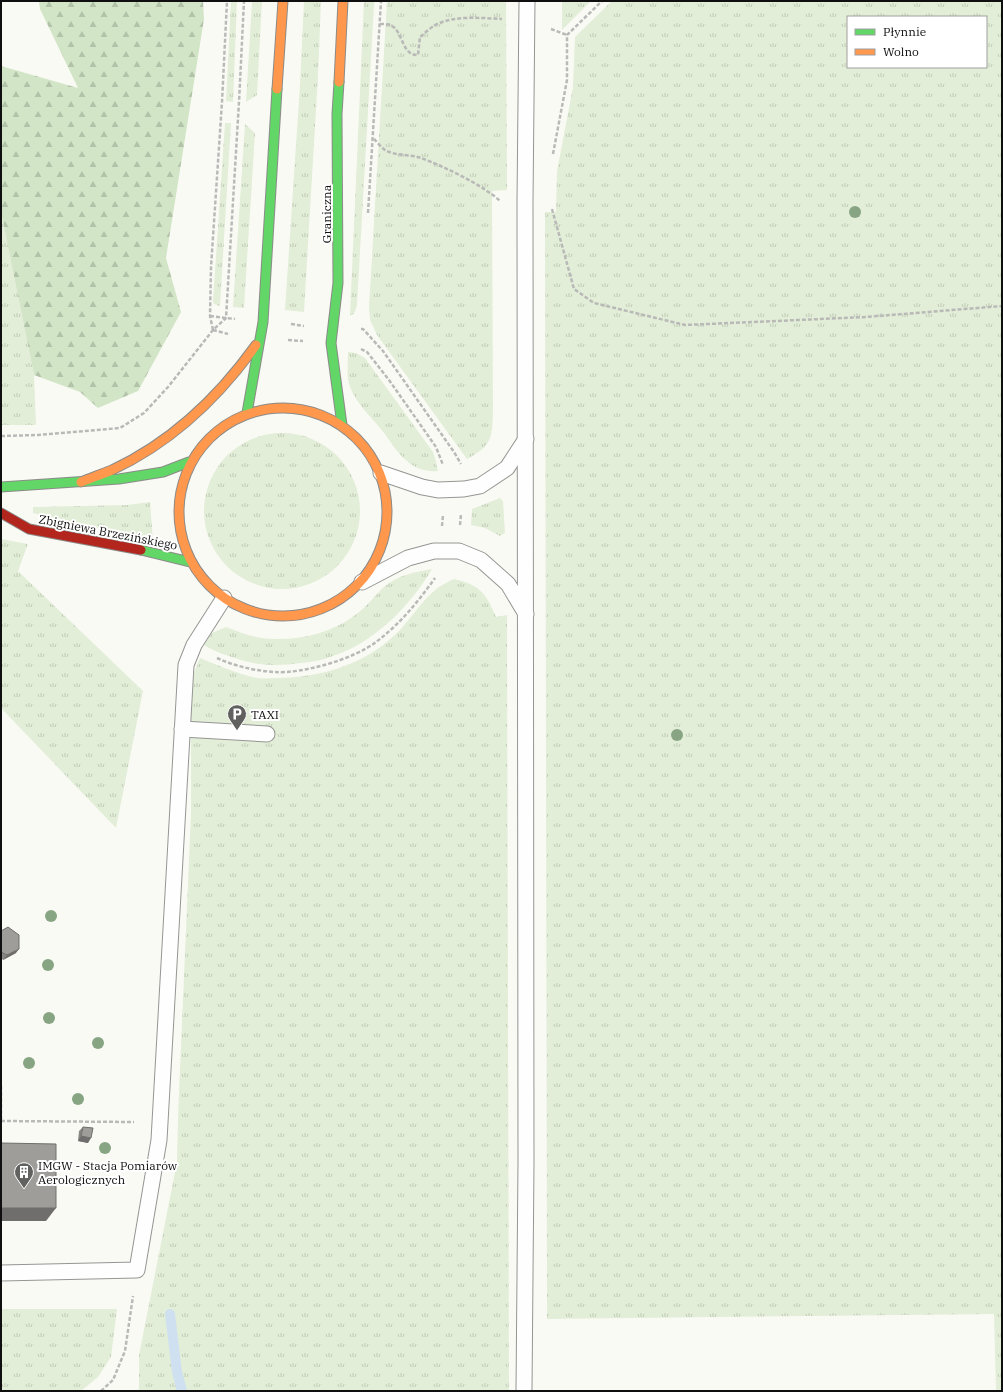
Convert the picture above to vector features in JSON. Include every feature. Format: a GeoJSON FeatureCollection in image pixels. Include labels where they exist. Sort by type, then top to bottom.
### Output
{"type":"FeatureCollection","features":[{"type":"Feature","properties":{"kind":"main road"},"geometry":{"type":"LineString","coordinates":[[247,413],[263,322],[283,1]]}},
{"type":"Feature","properties":{"kind":"main road","name":"Graniczna"},"geometry":{"type":"LineString","coordinates":[[342,425],[332,363],[331,343],[338,283],[337,114],[343,1]]}},
{"type":"Feature","properties":{"kind":"main road"},"geometry":{"type":"LineString","coordinates":[[81,482],[112,470],[141,455],[169,437],[194,417],[219,393],[241,367],[260,338]]}},
{"type":"Feature","properties":{"kind":"main road"},"geometry":{"type":"LineString","coordinates":[[286,407],[305,409],[324,415],[342,425],[365,446],[381,474],[388,511],[382,549],[362,582],[333,605],[299,616],[262,615],[224,598],[207,584],[190,562],[181,535],[178,508],[184,477],[189,462],[219,428],[247,413],[266,408],[286,407]]}},
{"type":"Feature","properties":{"kind":"main road"},"geometry":{"type":"LineString","coordinates":[[1,487],[119,479],[163,472],[189,462]]}},
{"type":"Feature","properties":{"kind":"main road","name":"Zbigniewa Brzezińskiego"},"geometry":{"type":"LineString","coordinates":[[1,513],[29,529],[156,553],[190,562]]}},
{"type":"Feature","properties":{"kind":"lane"},"geometry":{"type":"LineString","coordinates":[[524,1391],[526,1170],[525,202],[527,1]]}},
{"type":"Feature","properties":{"kind":"lane"},"geometry":{"type":"LineString","coordinates":[[381,474],[422,487],[438,490],[464,489],[480,486],[507,468],[526,439]]}},
{"type":"Feature","properties":{"kind":"lane"},"geometry":{"type":"LineString","coordinates":[[362,582],[408,558],[434,551],[459,551],[481,560],[508,584],[526,614]]}},
{"type":"Feature","properties":{"kind":"lane"},"geometry":{"type":"LineString","coordinates":[[1,1273],[138,1270],[159,1140],[186,665],[194,645],[224,598]]}},
{"type":"Feature","properties":{"kind":"lane"},"geometry":{"type":"LineString","coordinates":[[182,729],[267,734]]}},
{"type":"Feature","properties":{"kind":"path"},"geometry":{"type":"LineString","coordinates":[[213,330],[210,316],[211,267],[227,1]]}},
{"type":"Feature","properties":{"kind":"path"},"geometry":{"type":"LineString","coordinates":[[1,436],[38,435],[120,428],[144,413],[168,387],[213,330],[226,318],[244,1]]}},
{"type":"Feature","properties":{"kind":"path"},"geometry":{"type":"LineString","coordinates":[[368,215],[381,1]]}},
{"type":"Feature","properties":{"kind":"path"},"geometry":{"type":"LineString","coordinates":[[380,24],[391,24],[396,28],[410,54],[415,55],[418,55],[419,52],[420,37],[436,24],[454,19],[473,18],[527,20],[567,35]]}},
{"type":"Feature","properties":{"kind":"path"},"geometry":{"type":"LineString","coordinates":[[373,139],[385,150],[396,154],[419,158],[444,167],[493,194],[500,202]]}},
{"type":"Feature","properties":{"kind":"path"},"geometry":{"type":"LineString","coordinates":[[550,203],[574,289],[594,303],[685,325],[866,317],[1002,306]]}},
{"type":"Feature","properties":{"kind":"path"},"geometry":{"type":"LineString","coordinates":[[210,316],[240,320]]}},
{"type":"Feature","properties":{"kind":"path"},"geometry":{"type":"LineString","coordinates":[[363,326],[363,329],[383,351],[446,440],[462,466]]}},
{"type":"Feature","properties":{"kind":"path"},"geometry":{"type":"LineString","coordinates":[[286,340],[306,341]]}},
{"type":"Feature","properties":{"kind":"path"},"geometry":{"type":"LineString","coordinates":[[359,347],[367,352],[436,447],[441,456],[444,470]]}},
{"type":"Feature","properties":{"kind":"path"},"geometry":{"type":"LineString","coordinates":[[442,526],[443,510]]}},
{"type":"Feature","properties":{"kind":"path"},"geometry":{"type":"LineString","coordinates":[[194,645],[226,662],[260,671],[277,673],[296,671],[333,663],[375,643],[413,607],[439,573]]}},
{"type":"Feature","properties":{"kind":"path"},"geometry":{"type":"LineString","coordinates":[[1,1086],[1,1121],[159,1122]]}},
{"type":"Feature","properties":{"kind":"path"},"geometry":{"type":"LineString","coordinates":[[100,1391],[113,1380],[125,1351],[138,1270]]}},
{"type":"Feature","properties":{"kind":"green space"},"geometry":{"type":"Polygon","coordinates":[[[39,1],[203,1],[204,19],[166,258],[181,312],[138,391],[98,408],[80,392],[34,375],[1,216],[1,66],[78,88],[40,9],[39,1]]]}},
{"type":"Feature","properties":{"kind":"green space"},"geometry":{"type":"Polygon","coordinates":[[[231,1],[237,1],[233,102],[226,101],[231,1]]]}},
{"type":"Feature","properties":{"kind":"green space"},"geometry":{"type":"Polygon","coordinates":[[[252,1],[262,1],[257,95],[246,102],[252,1]]]}},
{"type":"Feature","properties":{"kind":"green space"},"geometry":{"type":"Polygon","coordinates":[[[304,1],[321,1],[304,312],[285,310],[304,1]]]}},
{"type":"Feature","properties":{"kind":"green space"},"geometry":{"type":"Polygon","coordinates":[[[364,1],[375,1],[357,305],[355,312],[350,315],[364,1]]]}},
{"type":"Feature","properties":{"kind":"green space"},"geometry":{"type":"Polygon","coordinates":[[[387,1],[506,1],[507,190],[492,191],[492,428],[486,445],[476,454],[467,459],[377,335],[370,320],[369,307],[387,1]]]}},
{"type":"Feature","properties":{"kind":"green space"},"geometry":{"type":"Polygon","coordinates":[[[562,1],[591,1],[562,30],[562,1]]]}},
{"type":"Feature","properties":{"kind":"green space"},"geometry":{"type":"Polygon","coordinates":[[[612,1],[1002,1],[1002,1391],[996,1391],[994,1314],[547,1319],[545,212],[556,212],[557,171],[573,87],[575,37],[612,1]]]}},
{"type":"Feature","properties":{"kind":"green space"},"geometry":{"type":"Polygon","coordinates":[[[225,123],[231,123],[220,306],[214,304],[213,301],[225,123]]]}},
{"type":"Feature","properties":{"kind":"green space"},"geometry":{"type":"Polygon","coordinates":[[[245,124],[255,133],[244,308],[233,307],[245,124]]]}},
{"type":"Feature","properties":{"kind":"green space"},"geometry":{"type":"Polygon","coordinates":[[[1,216],[34,375],[36,425],[1,425],[1,216]]]}},
{"type":"Feature","properties":{"kind":"green space"},"geometry":{"type":"Polygon","coordinates":[[[348,352],[356,353],[365,358],[433,452],[438,471],[422,469],[410,464],[397,451],[363,408],[350,387],[348,379],[348,352]]]}},
{"type":"Feature","properties":{"kind":"green space"},"geometry":{"type":"Polygon","coordinates":[[[282,433],[312,439],[325,446],[337,456],[347,468],[354,481],[360,511],[354,541],[347,554],[337,566],[325,576],[312,583],[282,589],[252,583],[239,576],[227,566],[217,554],[210,541],[204,511],[210,481],[217,468],[227,456],[239,446],[252,439],[282,433]]]}},
{"type":"Feature","properties":{"kind":"green space"},"geometry":{"type":"Polygon","coordinates":[[[500,498],[503,501],[505,533],[500,536],[485,528],[471,525],[472,509],[500,498]]]}},
{"type":"Feature","properties":{"kind":"green space"},"geometry":{"type":"Polygon","coordinates":[[[150,502],[153,541],[33,513],[33,507],[127,505],[150,502]]]}},
{"type":"Feature","properties":{"kind":"green space"},"geometry":{"type":"Polygon","coordinates":[[[1,539],[28,544],[18,571],[143,691],[116,828],[1,708],[1,539]]]}},
{"type":"Feature","properties":{"kind":"green space"},"geometry":{"type":"Polygon","coordinates":[[[432,569],[402,609],[377,632],[348,650],[321,660],[293,664],[263,664],[248,662],[231,657],[204,645],[212,633],[226,627],[252,636],[273,639],[309,636],[333,628],[354,616],[389,583],[413,573],[432,569]]]}},
{"type":"Feature","properties":{"kind":"green space"},"geometry":{"type":"Polygon","coordinates":[[[454,579],[470,584],[481,591],[489,602],[496,617],[507,615],[509,1391],[139,1391],[139,1355],[177,1162],[191,813],[191,680],[200,658],[257,678],[293,677],[322,673],[350,664],[363,658],[388,641],[433,592],[443,584],[454,579]]]}},
{"type":"Feature","properties":{"kind":"green space"},"geometry":{"type":"Polygon","coordinates":[[[1,1309],[117,1309],[111,1357],[98,1377],[81,1391],[1,1391],[1,1309]]]}},
{"type":"Feature","properties":{"kind":"building"},"geometry":{"type":"Polygon","coordinates":[[[8,927],[19,935],[19,949],[7,955],[1,952],[1,931],[8,927]]]}},
{"type":"Feature","properties":{"kind":"building"},"geometry":{"type":"Polygon","coordinates":[[[83,1127],[93,1128],[91,1138],[81,1136],[83,1127]]]}},
{"type":"Feature","properties":{"kind":"building","name":"IMGW - Stacja Pomiarów Aerologicznych"},"geometry":{"type":"Polygon","coordinates":[[[1,1143],[56,1144],[56,1208],[1,1208],[1,1143]]]}},
{"type":"Feature","properties":{"kind":"waterway"},"geometry":{"type":"LineString","coordinates":[[170,1314],[177,1372],[182,1391]]}},
{"type":"Feature","properties":{"kind":"traffic: fast"},"geometry":{"type":"LineString","coordinates":[[339,82],[337,114],[338,283],[331,343],[342,425]]}},
{"type":"Feature","properties":{"kind":"traffic: fast"},"geometry":{"type":"LineString","coordinates":[[247,413],[263,322],[277,89]]}},
{"type":"Feature","properties":{"kind":"traffic: fast"},"geometry":{"type":"LineString","coordinates":[[1,487],[119,479],[163,472],[189,462]]}},
{"type":"Feature","properties":{"kind":"traffic: fast"},"geometry":{"type":"LineString","coordinates":[[141,550],[190,562]]}},
{"type":"Feature","properties":{"kind":"traffic: slow"},"geometry":{"type":"LineString","coordinates":[[277,89],[283,1]]}},
{"type":"Feature","properties":{"kind":"traffic: slow"},"geometry":{"type":"LineString","coordinates":[[339,82],[343,1]]}},
{"type":"Feature","properties":{"kind":"traffic: slow"},"geometry":{"type":"LineString","coordinates":[[81,482],[112,470],[134,459],[174,432],[210,400],[226,383],[256,345]]}},
{"type":"Feature","properties":{"kind":"traffic: slow"},"geometry":{"type":"LineString","coordinates":[[273,408],[293,408],[313,412],[332,420],[341,425],[357,438],[370,454],[379,472],[383,482],[387,502],[387,512],[387,522],[383,542],[379,552],[370,570],[357,586],[341,599],[313,612],[293,616],[273,616],[253,612],[234,604],[217,593],[202,578],[191,561],[183,542],[179,522],[179,502],[183,482],[191,463],[202,446],[217,431],[234,420],[253,412],[273,408]]}},
{"type":"Feature","properties":{"kind":"traffic: jam"},"geometry":{"type":"LineString","coordinates":[[1,513],[29,529],[141,550]]}},
{"type":"Feature","properties":{"kind":"place","name":"TAXI"},"geometry":{"type":"Point","coordinates":[237,731]}},
{"type":"Feature","properties":{"kind":"place","name":"IMGW - Stacja Pomiarów Aerologicznych"},"geometry":{"type":"Point","coordinates":[24,1189]}}]}
